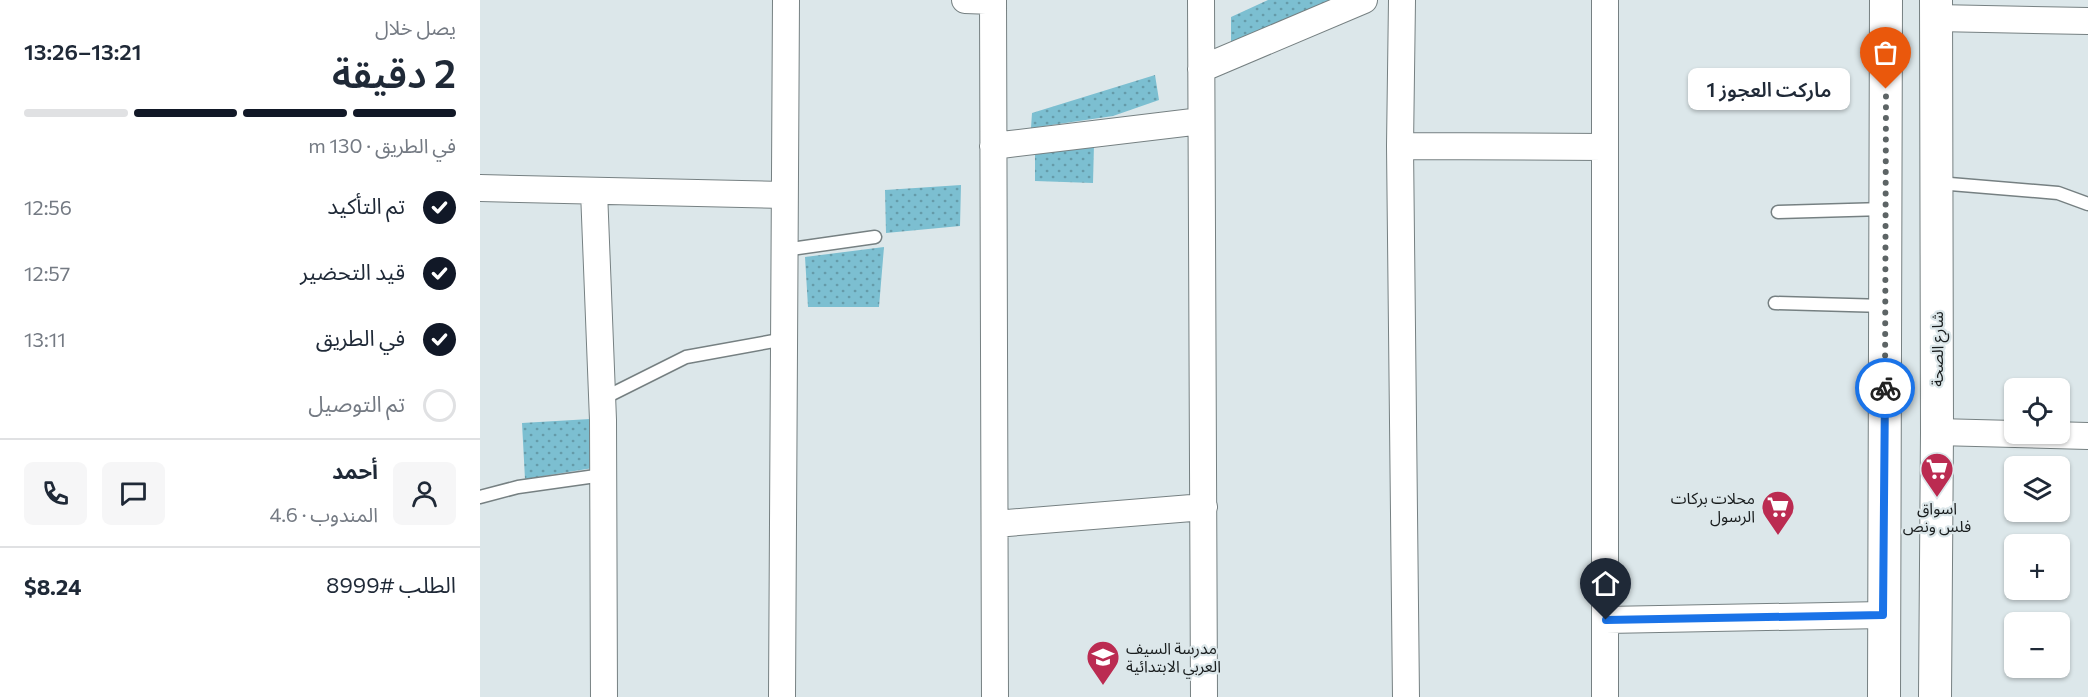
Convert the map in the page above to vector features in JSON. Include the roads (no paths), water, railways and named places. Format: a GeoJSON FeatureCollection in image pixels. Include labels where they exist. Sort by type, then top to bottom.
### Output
{"type":"FeatureCollection","features":[{"type":"Feature","properties":{"kind":"street"},"geometry":{"type":"LineString","coordinates":[[782,697],[786,0]]}},
{"type":"Feature","properties":{"kind":"street"},"geometry":{"type":"LineString","coordinates":[[965,0],[993,0],[995,697]]}},
{"type":"Feature","properties":{"kind":"street"},"geometry":{"type":"LineString","coordinates":[[1201,0],[1204,697]]}},
{"type":"Feature","properties":{"kind":"street"},"geometry":{"type":"LineString","coordinates":[[1201,69],[1364,0]]}},
{"type":"Feature","properties":{"kind":"street"},"geometry":{"type":"LineString","coordinates":[[1402,0],[1400,146],[1406,697]]}},
{"type":"Feature","properties":{"kind":"street"},"geometry":{"type":"LineString","coordinates":[[1605,0],[1605,697]]}},
{"type":"Feature","properties":{"kind":"street"},"geometry":{"type":"LineString","coordinates":[[1884,697],[1886,0]]}},
{"type":"Feature","properties":{"kind":"street"},"geometry":{"type":"LineString","coordinates":[[1936,9],[2088,21]]}},
{"type":"Feature","properties":{"kind":"street","name":"شارع الصحة"},"geometry":{"type":"LineString","coordinates":[[1935,697],[1938,432],[1936,9]]}},
{"type":"Feature","properties":{"kind":"street"},"geometry":{"type":"LineString","coordinates":[[993,146],[1201,121]]}},
{"type":"Feature","properties":{"kind":"street"},"geometry":{"type":"LineString","coordinates":[[1400,146],[1604,147]]}},
{"type":"Feature","properties":{"kind":"street"},"geometry":{"type":"LineString","coordinates":[[480,188],[784,195]]}},
{"type":"Feature","properties":{"kind":"street"},"geometry":{"type":"LineString","coordinates":[[594,191],[602,399],[604,697]]}},
{"type":"Feature","properties":{"kind":"street"},"geometry":{"type":"LineString","coordinates":[[1938,432],[2088,436]]}},
{"type":"Feature","properties":{"kind":"street"},"geometry":{"type":"LineString","coordinates":[[994,524],[1203,507]]}},
{"type":"Feature","properties":{"kind":"street"},"geometry":{"type":"LineString","coordinates":[[1606,620],[1883,615]]}},
{"type":"Feature","properties":{"kind":"lane"},"geometry":{"type":"LineString","coordinates":[[1937,182],[2058,193],[2088,204]]}},
{"type":"Feature","properties":{"kind":"lane"},"geometry":{"type":"LineString","coordinates":[[1778,212],[1885,209]]}},
{"type":"Feature","properties":{"kind":"lane"},"geometry":{"type":"LineString","coordinates":[[784,250],[875,237]]}},
{"type":"Feature","properties":{"kind":"lane"},"geometry":{"type":"LineString","coordinates":[[1775,303],[1885,306]]}},
{"type":"Feature","properties":{"kind":"lane"},"geometry":{"type":"LineString","coordinates":[[602,399],[686,357],[785,339]]}},
{"type":"Feature","properties":{"kind":"lane"},"geometry":{"type":"LineString","coordinates":[[480,497],[518,487],[603,475]]}},
{"type":"Feature","properties":{"kind":"place","name":"ماركت العجوز 1"},"geometry":{"type":"Point","coordinates":[1886,89]}},
{"type":"Feature","properties":{"kind":"place","name":"اسواق فلس ونص"},"geometry":{"type":"Point","coordinates":[1937,498]}},
{"type":"Feature","properties":{"kind":"place","name":"محلات بركات الرسول"},"geometry":{"type":"Point","coordinates":[1778,536]}},
{"type":"Feature","properties":{"kind":"place","name":"مدرسة السيف العربي الابتدائية"},"geometry":{"type":"Point","coordinates":[1103,686]}}]}
